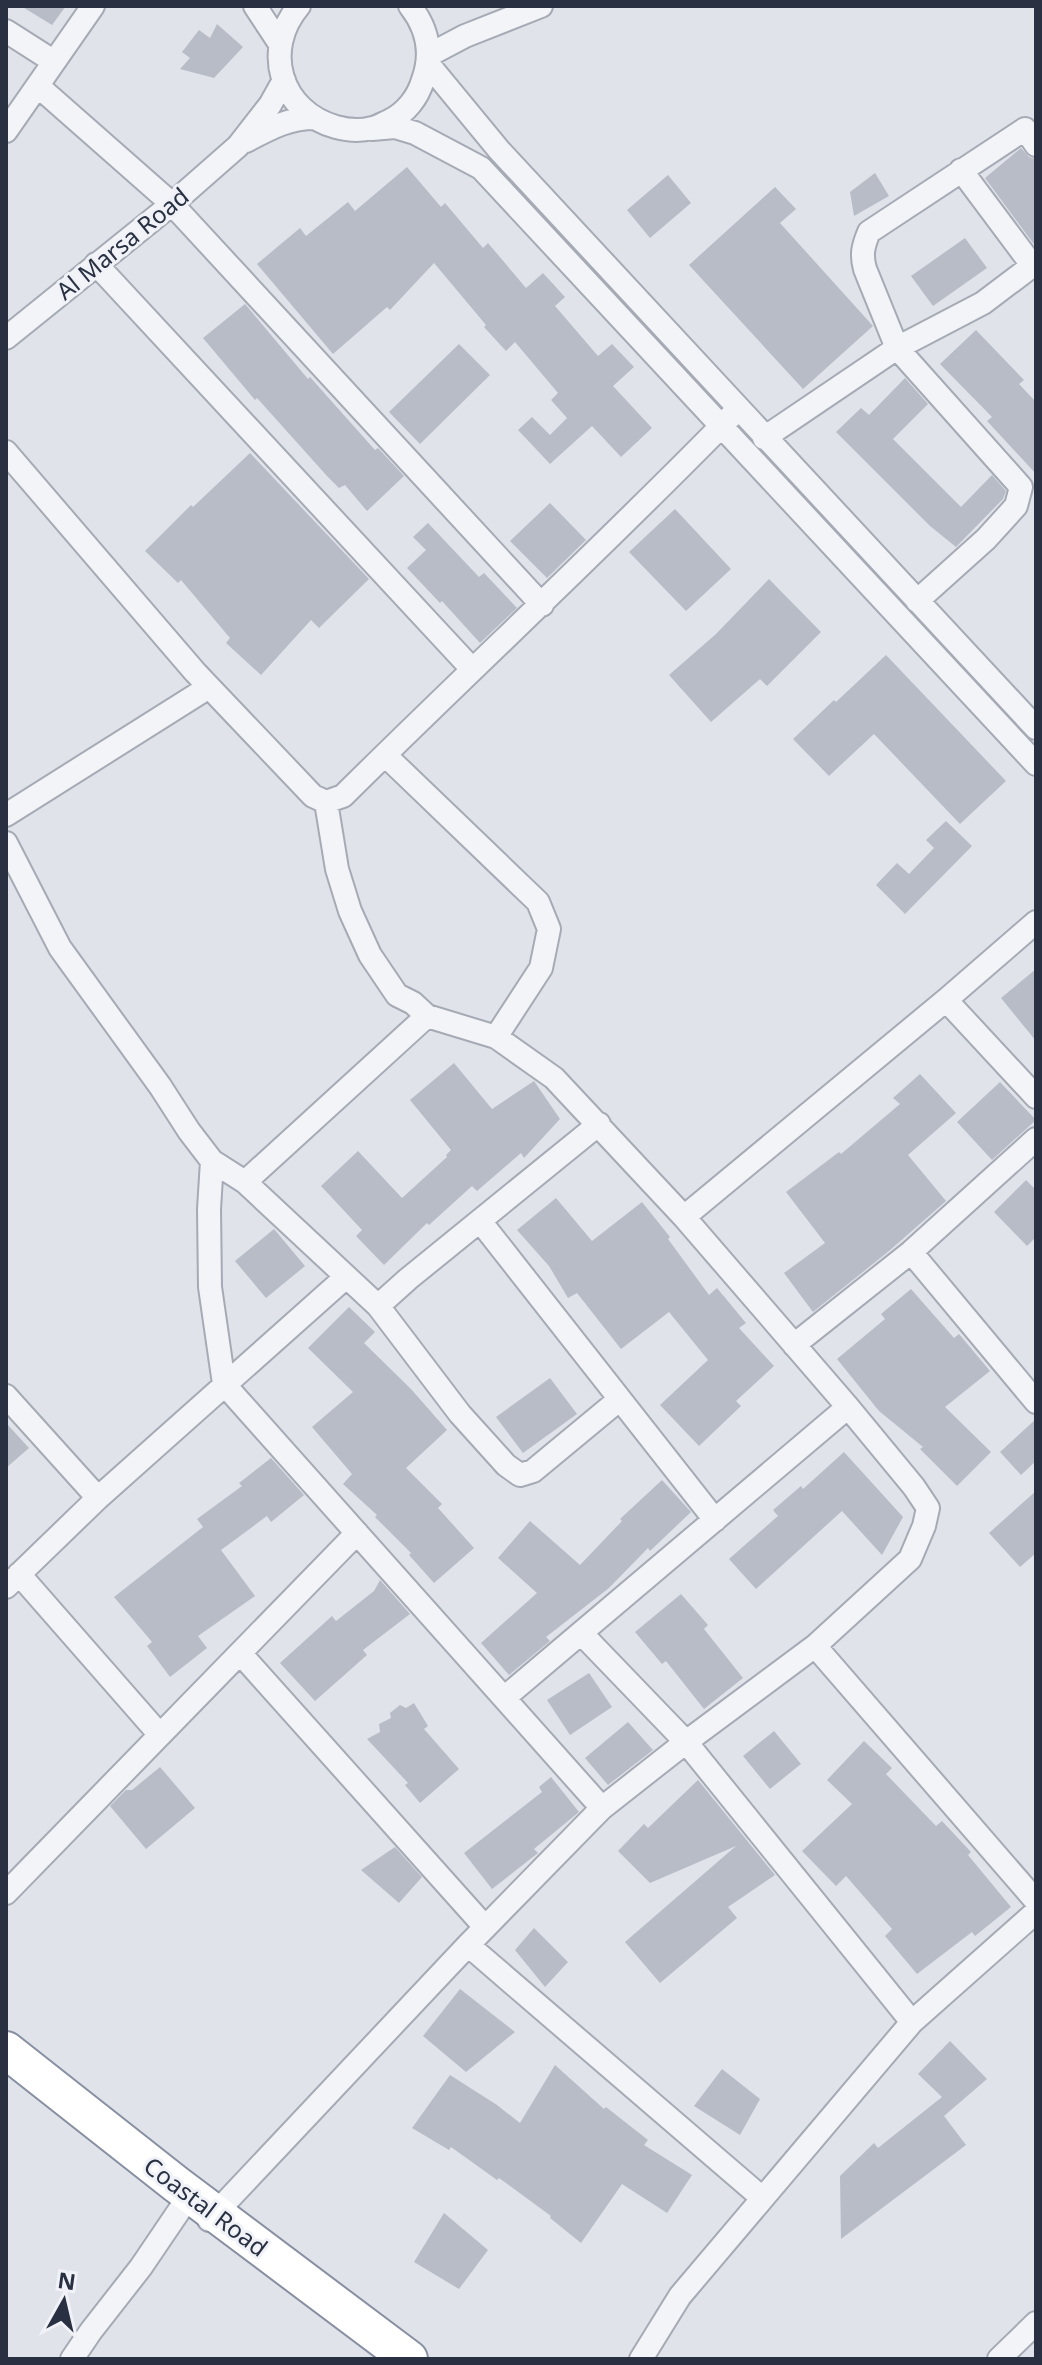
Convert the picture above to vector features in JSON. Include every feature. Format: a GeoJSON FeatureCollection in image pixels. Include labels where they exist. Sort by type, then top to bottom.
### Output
{"type":"FeatureCollection","features":[{"type":"Feature","properties":{"kind":"highway","name":"Coastal Road"},"geometry":{"type":"LineString","coordinates":[[6,2050],[202,2214],[409,2359]]}},
{"type":"Feature","properties":{"kind":"highway","name":"Coastal Road"},"geometry":{"type":"LineString","coordinates":[[6,2065],[388,2359]]}},
{"type":"Feature","properties":{"kind":"street"},"geometry":{"type":"LineString","coordinates":[[6,131],[93,6]]}},
{"type":"Feature","properties":{"kind":"street"},"geometry":{"type":"LineString","coordinates":[[255,6],[280,44]]}},
{"type":"Feature","properties":{"kind":"street"},"geometry":{"type":"LineString","coordinates":[[299,6],[289,19],[280,44],[280,68],[287,90],[301,109],[322,123],[346,130],[395,127],[415,133],[481,168],[1036,764]]}},
{"type":"Feature","properties":{"kind":"street"},"geometry":{"type":"LineString","coordinates":[[372,129],[399,116],[419,94],[429,60],[427,35],[410,6]]}},
{"type":"Feature","properties":{"kind":"street"},"geometry":{"type":"LineString","coordinates":[[429,60],[465,36],[541,6]]}},
{"type":"Feature","properties":{"kind":"street"},"geometry":{"type":"LineString","coordinates":[[6,31],[53,61]]}},
{"type":"Feature","properties":{"kind":"street"},"geometry":{"type":"LineString","coordinates":[[429,60],[509,162],[1036,728]]}},
{"type":"Feature","properties":{"kind":"street","name":"Al Marsa Road"},"geometry":{"type":"LineString","coordinates":[[6,338],[172,204],[238,146],[270,105],[284,80]]}},
{"type":"Feature","properties":{"kind":"street"},"geometry":{"type":"LineString","coordinates":[[38,86],[172,204],[542,605]]}},
{"type":"Feature","properties":{"kind":"street","name":"Al Marsa Road"},"geometry":{"type":"LineString","coordinates":[[238,146],[282,122],[315,118]]}},
{"type":"Feature","properties":{"kind":"street"},"geometry":{"type":"LineString","coordinates":[[917,601],[986,539],[1016,506],[1021,487],[897,348],[865,269],[862,256],[864,243],[869,232],[961,170],[1032,132]]}},
{"type":"Feature","properties":{"kind":"street"},"geometry":{"type":"LineString","coordinates":[[764,438],[897,348],[983,303],[1034,264],[961,170]]}},
{"type":"Feature","properties":{"kind":"street"},"geometry":{"type":"LineString","coordinates":[[96,264],[472,669]]}},
{"type":"Feature","properties":{"kind":"street"},"geometry":{"type":"LineString","coordinates":[[6,452],[209,687],[313,796],[326,802],[343,796],[542,605],[738,409]]}},
{"type":"Feature","properties":{"kind":"street"},"geometry":{"type":"LineString","coordinates":[[6,815],[209,687]]}},
{"type":"Feature","properties":{"kind":"street"},"geometry":{"type":"LineString","coordinates":[[385,755],[538,902],[549,929],[541,968],[496,1037]]}},
{"type":"Feature","properties":{"kind":"street"},"geometry":{"type":"LineString","coordinates":[[72,2359],[141,2267],[202,2214],[602,1808],[815,1646],[910,1559],[928,1508],[848,1407],[684,1217],[554,1078],[496,1037],[427,1016],[413,1003],[397,995],[370,955],[350,911],[337,869],[326,802]]}},
{"type":"Feature","properties":{"kind":"street"},"geometry":{"type":"LineString","coordinates":[[6,843],[60,948],[212,1161],[245,1182],[378,1306],[460,1414],[506,1465],[520,1475],[533,1471],[620,1399]]}},
{"type":"Feature","properties":{"kind":"street"},"geometry":{"type":"LineString","coordinates":[[684,1217],[1036,922]]}},
{"type":"Feature","properties":{"kind":"street"},"geometry":{"type":"LineString","coordinates":[[946,1000],[1036,1097]]}},
{"type":"Feature","properties":{"kind":"street"},"geometry":{"type":"LineString","coordinates":[[245,1182],[427,1016]]}},
{"type":"Feature","properties":{"kind":"street"},"geometry":{"type":"LineString","coordinates":[[378,1306],[599,1124]]}},
{"type":"Feature","properties":{"kind":"street"},"geometry":{"type":"LineString","coordinates":[[794,1345],[911,1252],[1036,1139]]}},
{"type":"Feature","properties":{"kind":"street"},"geometry":{"type":"LineString","coordinates":[[212,1161],[210,1287],[224,1384],[602,1808]]}},
{"type":"Feature","properties":{"kind":"street"},"geometry":{"type":"LineString","coordinates":[[480,1221],[715,1520]]}},
{"type":"Feature","properties":{"kind":"street"},"geometry":{"type":"LineString","coordinates":[[911,1252],[1036,1402]]}},
{"type":"Feature","properties":{"kind":"street"},"geometry":{"type":"LineString","coordinates":[[160,1735],[12,1580],[98,1498],[346,1277]]}},
{"type":"Feature","properties":{"kind":"street"},"geometry":{"type":"LineString","coordinates":[[6,1396],[98,1498]]}},
{"type":"Feature","properties":{"kind":"street"},"geometry":{"type":"LineString","coordinates":[[504,1698],[848,1407]]}},
{"type":"Feature","properties":{"kind":"street"},"geometry":{"type":"LineString","coordinates":[[6,1893],[357,1533]]}},
{"type":"Feature","properties":{"kind":"street"},"geometry":{"type":"LineString","coordinates":[[581,1633],[686,1742],[912,2022]]}},
{"type":"Feature","properties":{"kind":"street"},"geometry":{"type":"LineString","coordinates":[[815,1646],[1036,1901]]}},
{"type":"Feature","properties":{"kind":"street"},"geometry":{"type":"LineString","coordinates":[[240,1653],[485,1927]]}},
{"type":"Feature","properties":{"kind":"street"},"geometry":{"type":"LineString","coordinates":[[641,2359],[680,2296],[912,2022],[1036,1912]]}},
{"type":"Feature","properties":{"kind":"street"},"geometry":{"type":"LineString","coordinates":[[468,1945],[761,2197]]}},
{"type":"Feature","properties":{"kind":"street"},"geometry":{"type":"LineString","coordinates":[[999,2359],[1036,2323]]}},
{"type":"Feature","properties":{"kind":"building"},"geometry":{"type":"Polygon","coordinates":[[[21,6],[66,6],[52,25],[21,6]]]}},
{"type":"Feature","properties":{"kind":"building"},"geometry":{"type":"Polygon","coordinates":[[[217,24],[243,47],[214,78],[180,69],[190,58],[182,52],[199,30],[210,38],[217,24]]]}},
{"type":"Feature","properties":{"kind":"building"},"geometry":{"type":"Polygon","coordinates":[[[1021,148],[1029,157],[1036,159],[1036,247],[985,178],[1021,148]]]}},
{"type":"Feature","properties":{"kind":"building"},"geometry":{"type":"Polygon","coordinates":[[[407,167],[441,207],[445,203],[483,248],[488,243],[526,288],[543,273],[565,297],[555,306],[598,356],[612,344],[634,367],[613,386],[652,428],[621,457],[592,426],[550,464],[518,430],[532,417],[550,435],[567,418],[551,400],[558,393],[515,342],[506,351],[434,263],[390,310],[387,307],[333,354],[257,264],[300,228],[306,236],[348,202],[355,211],[407,167]]]}},
{"type":"Feature","properties":{"kind":"building"},"geometry":{"type":"Polygon","coordinates":[[[875,173],[889,196],[854,216],[850,192],[875,173]]]}},
{"type":"Feature","properties":{"kind":"building"},"geometry":{"type":"Polygon","coordinates":[[[668,175],[691,203],[650,238],[627,210],[668,175]]]}},
{"type":"Feature","properties":{"kind":"building"},"geometry":{"type":"Polygon","coordinates":[[[775,187],[796,209],[780,223],[873,326],[803,389],[689,265],[775,187]]]}},
{"type":"Feature","properties":{"kind":"building"},"geometry":{"type":"Polygon","coordinates":[[[965,238],[987,268],[933,306],[911,276],[965,238]]]}},
{"type":"Feature","properties":{"kind":"building"},"geometry":{"type":"Polygon","coordinates":[[[245,304],[308,379],[310,377],[375,450],[378,448],[404,476],[367,511],[345,485],[339,488],[327,476],[257,398],[255,400],[203,338],[245,304]]]}},
{"type":"Feature","properties":{"kind":"building"},"geometry":{"type":"Polygon","coordinates":[[[976,330],[1024,380],[1019,384],[1036,402],[1036,474],[987,421],[992,417],[940,364],[976,330]]]}},
{"type":"Feature","properties":{"kind":"building"},"geometry":{"type":"Polygon","coordinates":[[[459,344],[490,375],[420,444],[389,412],[459,344]]]}},
{"type":"Feature","properties":{"kind":"building"},"geometry":{"type":"Polygon","coordinates":[[[905,378],[928,404],[893,439],[961,507],[992,475],[1006,491],[1003,499],[956,547],[930,526],[836,432],[861,408],[869,415],[905,378]]]}},
{"type":"Feature","properties":{"kind":"building"},"geometry":{"type":"Polygon","coordinates":[[[250,453],[369,579],[319,628],[311,620],[261,675],[226,643],[230,638],[181,580],[178,583],[145,551],[250,453]]]}},
{"type":"Feature","properties":{"kind":"building"},"geometry":{"type":"Polygon","coordinates":[[[550,503],[586,540],[547,578],[510,541],[550,503]]]}},
{"type":"Feature","properties":{"kind":"building"},"geometry":{"type":"Polygon","coordinates":[[[675,509],[731,569],[686,611],[629,552],[675,509]]]}},
{"type":"Feature","properties":{"kind":"building"},"geometry":{"type":"Polygon","coordinates":[[[428,523],[479,577],[484,573],[517,608],[480,643],[407,568],[426,550],[413,537],[428,523]]]}},
{"type":"Feature","properties":{"kind":"building"},"geometry":{"type":"Polygon","coordinates":[[[769,579],[821,632],[767,686],[760,679],[711,722],[669,675],[716,634],[769,579]]]}},
{"type":"Feature","properties":{"kind":"building"},"geometry":{"type":"Polygon","coordinates":[[[886,655],[1006,781],[960,824],[874,734],[829,776],[793,739],[886,655]]]}},
{"type":"Feature","properties":{"kind":"building"},"geometry":{"type":"Polygon","coordinates":[[[946,821],[972,846],[905,914],[876,885],[897,863],[909,874],[934,848],[926,840],[946,821]]]}},
{"type":"Feature","properties":{"kind":"building"},"geometry":{"type":"Polygon","coordinates":[[[1036,969],[1036,1041],[1001,998],[1036,969]]]}},
{"type":"Feature","properties":{"kind":"building"},"geometry":{"type":"Polygon","coordinates":[[[454,1063],[492,1109],[534,1081],[560,1119],[524,1158],[521,1153],[477,1191],[472,1186],[429,1225],[427,1223],[384,1265],[356,1236],[362,1230],[321,1186],[358,1151],[402,1198],[447,1157],[451,1150],[410,1100],[454,1063]]]}},
{"type":"Feature","properties":{"kind":"building"},"geometry":{"type":"Polygon","coordinates":[[[920,1074],[956,1113],[908,1155],[946,1201],[813,1312],[784,1273],[825,1243],[786,1192],[839,1152],[841,1154],[900,1104],[893,1098],[920,1074]]]}},
{"type":"Feature","properties":{"kind":"building"},"geometry":{"type":"Polygon","coordinates":[[[1000,1082],[1036,1120],[992,1160],[957,1122],[1000,1082]]]}},
{"type":"Feature","properties":{"kind":"building"},"geometry":{"type":"Polygon","coordinates":[[[1026,1180],[1036,1190],[1036,1237],[1027,1246],[994,1212],[1026,1180]]]}},
{"type":"Feature","properties":{"kind":"building"},"geometry":{"type":"Polygon","coordinates":[[[556,1198],[592,1241],[642,1202],[709,1295],[717,1288],[746,1323],[739,1328],[774,1366],[736,1401],[741,1406],[699,1446],[660,1405],[708,1360],[669,1312],[621,1349],[577,1293],[568,1298],[549,1266],[517,1230],[556,1198]]]}},
{"type":"Feature","properties":{"kind":"building"},"geometry":{"type":"Polygon","coordinates":[[[274,1229],[305,1266],[266,1298],[235,1261],[274,1229]]]}},
{"type":"Feature","properties":{"kind":"building"},"geometry":{"type":"Polygon","coordinates":[[[911,1289],[954,1338],[959,1334],[990,1371],[945,1407],[991,1452],[957,1486],[920,1449],[923,1447],[879,1411],[837,1359],[885,1319],[881,1314],[911,1289]]]}},
{"type":"Feature","properties":{"kind":"building"},"geometry":{"type":"Polygon","coordinates":[[[349,1307],[375,1332],[364,1343],[447,1430],[406,1468],[442,1504],[438,1508],[474,1548],[434,1583],[409,1555],[411,1553],[375,1517],[377,1515],[343,1484],[352,1474],[312,1427],[353,1392],[308,1348],[349,1307]]]}},
{"type":"Feature","properties":{"kind":"building"},"geometry":{"type":"Polygon","coordinates":[[[550,1378],[577,1414],[523,1453],[496,1417],[550,1378]]]}},
{"type":"Feature","properties":{"kind":"building"},"geometry":{"type":"Polygon","coordinates":[[[1036,1419],[1036,1461],[1021,1475],[1000,1452],[1036,1419]]]}},
{"type":"Feature","properties":{"kind":"building"},"geometry":{"type":"Polygon","coordinates":[[[6,1423],[29,1448],[6,1468],[6,1423]]]}},
{"type":"Feature","properties":{"kind":"building"},"geometry":{"type":"Polygon","coordinates":[[[844,1452],[903,1517],[882,1555],[842,1511],[756,1589],[729,1559],[778,1516],[773,1510],[801,1486],[803,1489],[844,1452]]]}},
{"type":"Feature","properties":{"kind":"building"},"geometry":{"type":"Polygon","coordinates":[[[271,1458],[304,1495],[271,1522],[267,1516],[221,1550],[255,1596],[198,1636],[207,1648],[170,1677],[147,1646],[152,1642],[114,1597],[203,1527],[197,1519],[242,1486],[239,1483],[271,1458]]]}},
{"type":"Feature","properties":{"kind":"building"},"geometry":{"type":"Polygon","coordinates":[[[662,1480],[691,1512],[650,1551],[648,1548],[609,1588],[546,1637],[550,1641],[509,1675],[481,1643],[537,1593],[498,1558],[530,1521],[580,1565],[622,1521],[620,1519],[662,1480]]]}},
{"type":"Feature","properties":{"kind":"building"},"geometry":{"type":"Polygon","coordinates":[[[1036,1491],[1036,1553],[1020,1567],[989,1533],[1036,1491]]]}},
{"type":"Feature","properties":{"kind":"building"},"geometry":{"type":"Polygon","coordinates":[[[380,1580],[410,1614],[363,1650],[367,1655],[315,1701],[280,1663],[332,1616],[336,1621],[374,1591],[380,1580]]]}},
{"type":"Feature","properties":{"kind":"building"},"geometry":{"type":"Polygon","coordinates":[[[681,1594],[708,1625],[704,1629],[743,1678],[704,1709],[666,1661],[662,1664],[635,1632],[681,1594]]]}},
{"type":"Feature","properties":{"kind":"building"},"geometry":{"type":"Polygon","coordinates":[[[589,1673],[612,1707],[570,1735],[547,1700],[589,1673]]]}},
{"type":"Feature","properties":{"kind":"building"},"geometry":{"type":"Polygon","coordinates":[[[414,1703],[428,1726],[424,1729],[459,1769],[420,1803],[405,1785],[408,1783],[367,1739],[380,1732],[379,1724],[391,1718],[390,1713],[400,1705],[406,1708],[414,1703]]]}},
{"type":"Feature","properties":{"kind":"building"},"geometry":{"type":"Polygon","coordinates":[[[628,1722],[653,1750],[608,1785],[585,1758],[628,1722]]]}},
{"type":"Feature","properties":{"kind":"building"},"geometry":{"type":"Polygon","coordinates":[[[774,1731],[801,1764],[770,1789],[743,1756],[774,1731]]]}},
{"type":"Feature","properties":{"kind":"building"},"geometry":{"type":"Polygon","coordinates":[[[864,1741],[892,1768],[886,1774],[936,1826],[942,1821],[971,1852],[968,1855],[1011,1907],[975,1936],[972,1932],[917,1974],[885,1936],[892,1929],[846,1876],[836,1886],[802,1851],[852,1804],[827,1780],[864,1741]]]}},
{"type":"Feature","properties":{"kind":"building"},"geometry":{"type":"Polygon","coordinates":[[[160,1767],[195,1808],[146,1849],[110,1806],[126,1790],[132,1790],[160,1767]]]}},
{"type":"Feature","properties":{"kind":"building"},"geometry":{"type":"Polygon","coordinates":[[[551,1777],[579,1812],[534,1849],[538,1853],[492,1889],[464,1853],[542,1792],[539,1787],[551,1777]]]}},
{"type":"Feature","properties":{"kind":"building"},"geometry":{"type":"Polygon","coordinates":[[[698,1780],[775,1875],[728,1907],[737,1918],[660,1983],[625,1942],[736,1846],[650,1883],[618,1851],[644,1824],[648,1828],[698,1780]]]}},
{"type":"Feature","properties":{"kind":"building"},"geometry":{"type":"Polygon","coordinates":[[[395,1847],[422,1877],[399,1903],[361,1870],[395,1847]]]}},
{"type":"Feature","properties":{"kind":"building"},"geometry":{"type":"Polygon","coordinates":[[[534,1928],[568,1962],[545,1987],[515,1950],[534,1928]]]}},
{"type":"Feature","properties":{"kind":"building"},"geometry":{"type":"Polygon","coordinates":[[[460,1989],[515,2032],[466,2072],[423,2036],[460,1989]]]}},
{"type":"Feature","properties":{"kind":"building"},"geometry":{"type":"Polygon","coordinates":[[[950,2041],[987,2079],[944,2116],[966,2145],[841,2239],[840,2176],[874,2143],[878,2148],[942,2097],[918,2074],[950,2041]]]}},
{"type":"Feature","properties":{"kind":"building"},"geometry":{"type":"Polygon","coordinates":[[[555,2065],[604,2109],[606,2107],[648,2140],[644,2145],[692,2175],[667,2213],[622,2184],[581,2243],[551,2216],[499,2178],[497,2180],[451,2147],[449,2150],[412,2128],[450,2075],[520,2123],[555,2065]]]}},
{"type":"Feature","properties":{"kind":"building"},"geometry":{"type":"Polygon","coordinates":[[[722,2069],[760,2099],[740,2135],[694,2106],[722,2069]]]}},
{"type":"Feature","properties":{"kind":"building"},"geometry":{"type":"Polygon","coordinates":[[[444,2213],[488,2250],[459,2289],[414,2262],[444,2213]]]}}]}
